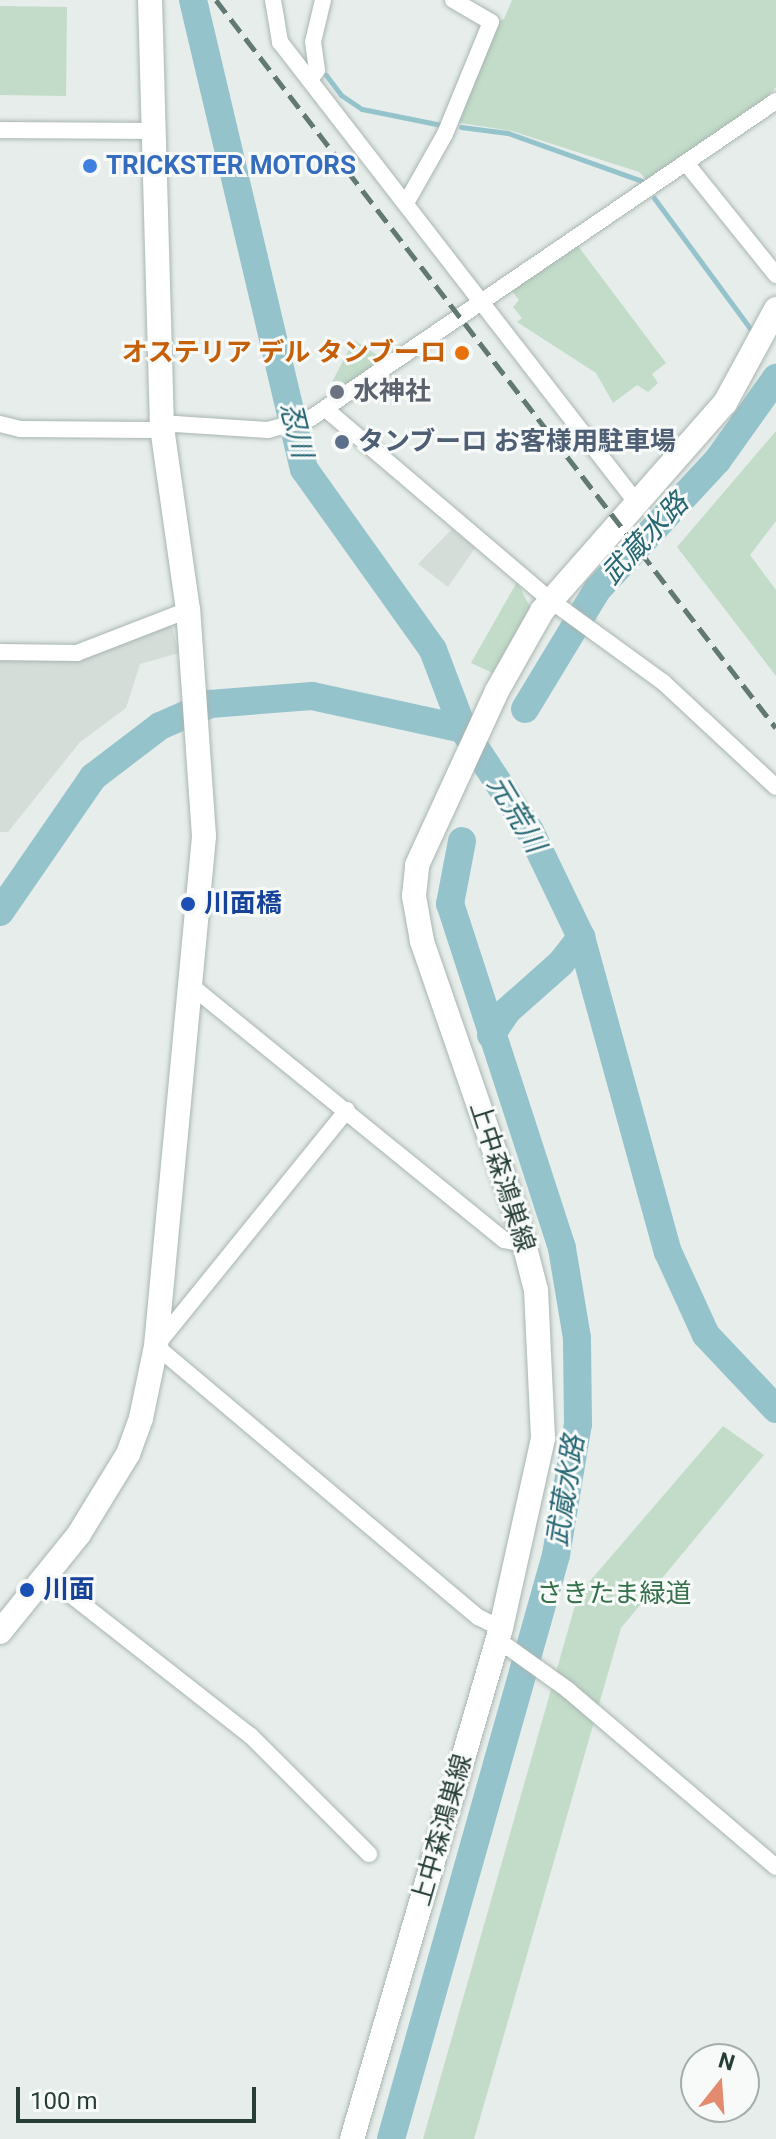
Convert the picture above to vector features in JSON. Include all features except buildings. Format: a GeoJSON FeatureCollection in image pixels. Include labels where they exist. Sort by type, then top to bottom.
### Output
{"type":"FeatureCollection","features":[{"type":"Feature","properties":{"kind":"main road"},"geometry":{"type":"LineString","coordinates":[[0,1632],[48,1577],[128,1454],[156,1346],[204,836],[202,754],[188,610],[162,428],[150,0]]}},
{"type":"Feature","properties":{"kind":"main road","name":"上中森鴻巣線"},"geometry":{"type":"LineString","coordinates":[[352,2139],[504,1638],[543,1438],[542,1329],[526,1244],[419,927],[417,865],[444,799],[497,691],[556,605],[636,502],[725,403],[776,309]]}},
{"type":"Feature","properties":{"kind":"street"},"geometry":{"type":"LineString","coordinates":[[273,0],[280,42],[636,502]]}},
{"type":"Feature","properties":{"kind":"street"},"geometry":{"type":"LineString","coordinates":[[310,80],[317,70],[313,42],[323,0]]}},
{"type":"Feature","properties":{"kind":"street"},"geometry":{"type":"LineString","coordinates":[[406,203],[445,134],[491,22],[473,4],[453,0]]}},
{"type":"Feature","properties":{"kind":"street"},"geometry":{"type":"LineString","coordinates":[[0,424],[20,429],[268,430],[328,411],[776,101]]}},
{"type":"Feature","properties":{"kind":"street"},"geometry":{"type":"LineString","coordinates":[[0,130],[153,131]]}},
{"type":"Feature","properties":{"kind":"street"},"geometry":{"type":"LineString","coordinates":[[686,163],[776,275]]}},
{"type":"Feature","properties":{"kind":"street"},"geometry":{"type":"LineString","coordinates":[[328,411],[556,605],[672,690],[776,787]]}},
{"type":"Feature","properties":{"kind":"street"},"geometry":{"type":"LineString","coordinates":[[0,652],[77,653],[188,610]]}},
{"type":"Feature","properties":{"kind":"street"},"geometry":{"type":"LineString","coordinates":[[189,984],[504,1240],[526,1244]]}},
{"type":"Feature","properties":{"kind":"street"},"geometry":{"type":"LineString","coordinates":[[347,1110],[156,1346],[776,1867]]}},
{"type":"Feature","properties":{"kind":"street"},"geometry":{"type":"LineString","coordinates":[[48,1577],[251,1736],[369,1854]]}},
{"type":"Feature","properties":{"kind":"shaded area"},"geometry":{"type":"Polygon","coordinates":[[[452,529],[475,548],[448,587],[418,564],[452,529]]]}},
{"type":"Feature","properties":{"kind":"shaded area"},"geometry":{"type":"Polygon","coordinates":[[[171,624],[179,653],[140,664],[126,708],[80,742],[8,832],[0,832],[0,661],[75,661],[171,624]]]}},
{"type":"Feature","properties":{"kind":"green space"},"geometry":{"type":"Polygon","coordinates":[[[512,0],[776,0],[776,87],[755,109],[648,181],[639,172],[512,131],[454,122],[496,22],[504,19],[512,0]]]}},
{"type":"Feature","properties":{"kind":"green space"},"geometry":{"type":"Polygon","coordinates":[[[0,6],[67,7],[66,96],[0,95],[0,6]]]}},
{"type":"Feature","properties":{"kind":"green space"},"geometry":{"type":"Polygon","coordinates":[[[578,246],[666,363],[652,374],[658,383],[648,392],[637,385],[613,403],[596,373],[517,322],[522,318],[513,307],[519,300],[512,291],[578,246]]]}},
{"type":"Feature","properties":{"kind":"green space"},"geometry":{"type":"Polygon","coordinates":[[[354,340],[386,361],[341,392],[330,386],[354,340]]]}},
{"type":"Feature","properties":{"kind":"green space"},"geometry":{"type":"Polygon","coordinates":[[[776,431],[776,521],[750,555],[776,590],[776,676],[677,547],[776,431]]]}},
{"type":"Feature","properties":{"kind":"green space"},"geometry":{"type":"Polygon","coordinates":[[[517,582],[531,609],[495,674],[471,663],[517,582]]]}},
{"type":"Feature","properties":{"kind":"green space","name":"さきたま緑道"},"geometry":{"type":"Polygon","coordinates":[[[723,1426],[764,1455],[621,1628],[474,2139],[423,2139],[578,1595],[723,1426]]]}},
{"type":"Feature","properties":{"kind":"waterway","name":"忍川"},"geometry":{"type":"LineString","coordinates":[[193,0],[304,469],[433,650],[463,729],[530,831],[581,937],[668,1252],[706,1335],[776,1409]]}},
{"type":"Feature","properties":{"kind":"waterway"},"geometry":{"type":"LineString","coordinates":[[326,75],[341,95],[362,109],[441,125]]}},
{"type":"Feature","properties":{"kind":"waterway"},"geometry":{"type":"LineString","coordinates":[[461,127],[508,133],[642,181]]}},
{"type":"Feature","properties":{"kind":"waterway"},"geometry":{"type":"LineString","coordinates":[[654,198],[750,328]]}},
{"type":"Feature","properties":{"kind":"waterway","name":"武蔵水路"},"geometry":{"type":"LineString","coordinates":[[525,709],[597,590],[717,461],[776,378]]}},
{"type":"Feature","properties":{"kind":"waterway","name":"元荒川"},"geometry":{"type":"LineString","coordinates":[[0,912],[93,777],[160,726],[210,704],[312,696],[463,729]]}},
{"type":"Feature","properties":{"kind":"waterway","name":"武蔵水路"},"geometry":{"type":"LineString","coordinates":[[391,2139],[556,1555],[578,1424],[577,1338],[562,1248],[450,904],[462,841]]}},
{"type":"Feature","properties":{"kind":"waterway"},"geometry":{"type":"LineString","coordinates":[[491,1035],[507,1011],[561,963],[581,937]]}},
{"type":"Feature","properties":{"kind":"railway"},"geometry":{"type":"LineString","coordinates":[[216,0],[776,728]]}},
{"type":"Feature","properties":{"kind":"place","name":"TRICKSTER MOTORS"},"geometry":{"type":"Point","coordinates":[90,166]}},
{"type":"Feature","properties":{"kind":"place","name":"オステリア デル タンブーロ"},"geometry":{"type":"Point","coordinates":[462,353]}},
{"type":"Feature","properties":{"kind":"place","name":"水神社"},"geometry":{"type":"Point","coordinates":[337,392]}},
{"type":"Feature","properties":{"kind":"place","name":"タンブーロ お客様用駐車場"},"geometry":{"type":"Point","coordinates":[342,442]}},
{"type":"Feature","properties":{"kind":"place","name":"川面橋"},"geometry":{"type":"Point","coordinates":[188,904]}},
{"type":"Feature","properties":{"kind":"place","name":"川面"},"geometry":{"type":"Point","coordinates":[27,1590]}}]}
